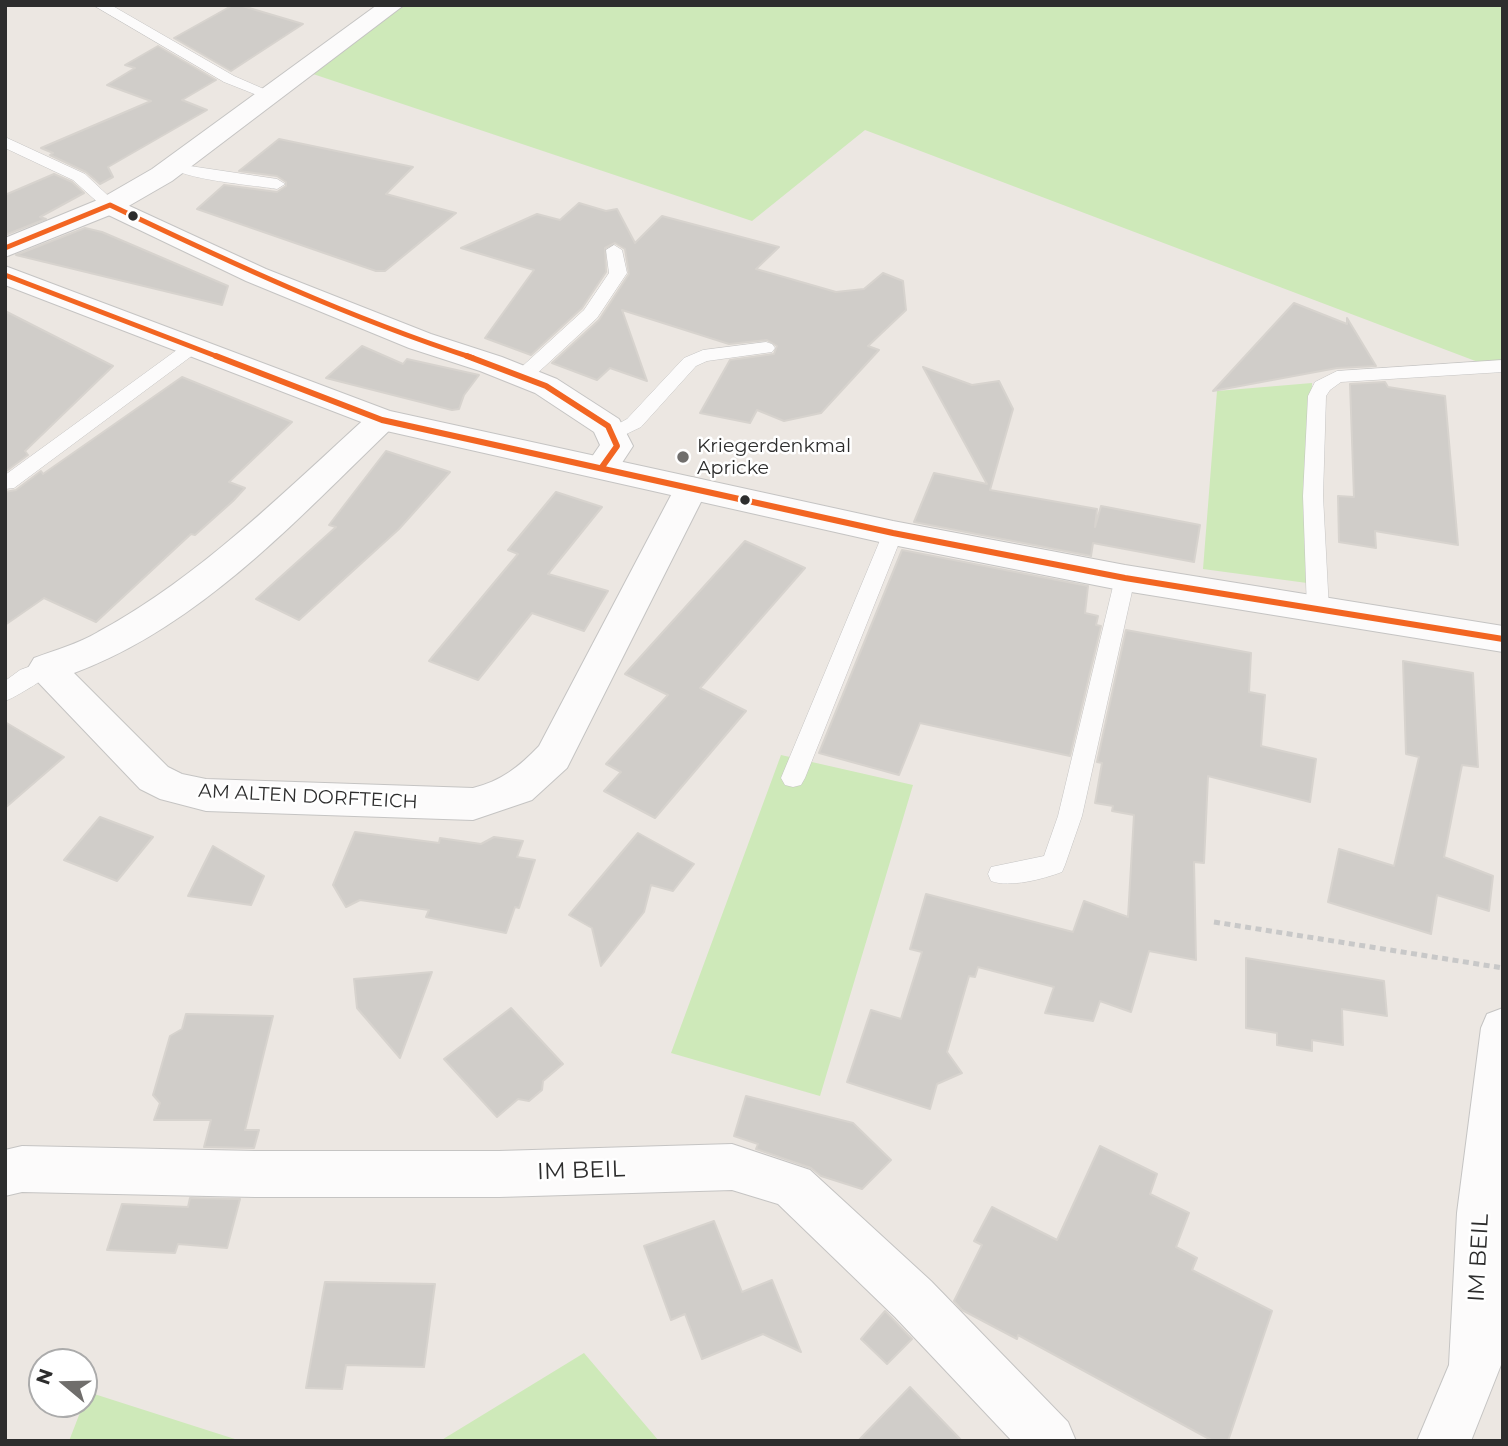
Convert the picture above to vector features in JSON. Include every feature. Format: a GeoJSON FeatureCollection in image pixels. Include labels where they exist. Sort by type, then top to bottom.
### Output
{"type":"FeatureCollection","features":[{"type":"Feature","properties":{"kind":"street"},"geometry":{"type":"LineString","coordinates":[[5,248],[110,205],[175,165],[272,96],[391,5]]}},
{"type":"Feature","properties":{"kind":"street"},"geometry":{"type":"LineString","coordinates":[[110,205],[256,275],[421,341],[546,386],[608,426],[617,446],[602,467]]}},
{"type":"Feature","properties":{"kind":"street"},"geometry":{"type":"LineString","coordinates":[[5,275],[382,420],[893,533],[1125,578],[1503,639]]}},
{"type":"Feature","properties":{"kind":"street"},"geometry":{"type":"LineString","coordinates":[[47,668],[109,643],[178,600],[219,569],[382,420]]}},
{"type":"Feature","properties":{"kind":"street","name":"AM ALTEN DORFTEICH"},"geometry":{"type":"LineString","coordinates":[[47,668],[153,778],[174,788],[206,795],[473,804],[502,797],[531,782],[553,757],[691,488]]}},
{"type":"Feature","properties":{"kind":"street","name":"IM BEIL"},"geometry":{"type":"LineString","coordinates":[[1444,1441],[1475,1365],[1480,1213],[1503,1028]]}},
{"type":"Feature","properties":{"kind":"street","name":"IM BEIL"},"geometry":{"type":"LineString","coordinates":[[5,1173],[22,1169],[255,1174],[499,1174],[732,1167],[793,1186],[913,1299],[1049,1441]]}},
{"type":"Feature","properties":{"kind":"lane"},"geometry":{"type":"LineString","coordinates":[[100,5],[229,79],[272,96]]}},
{"type":"Feature","properties":{"kind":"lane"},"geometry":{"type":"LineString","coordinates":[[5,142],[79,177],[110,205]]}},
{"type":"Feature","properties":{"kind":"lane"},"geometry":{"type":"LineString","coordinates":[[175,165],[186,170],[277,184]]}},
{"type":"Feature","properties":{"kind":"lane"},"geometry":{"type":"LineString","coordinates":[[523,376],[591,314],[618,273],[614,250]]}},
{"type":"Feature","properties":{"kind":"lane"},"geometry":{"type":"LineString","coordinates":[[7,483],[191,348]]}},
{"type":"Feature","properties":{"kind":"lane"},"geometry":{"type":"LineString","coordinates":[[612,435],[634,423],[690,362],[703,356],[766,348]]}},
{"type":"Feature","properties":{"kind":"lane"},"geometry":{"type":"LineString","coordinates":[[1318,610],[1314,496],[1317,396],[1322,386],[1337,377],[1367,373],[1503,366]]}},
{"type":"Feature","properties":{"kind":"lane"},"geometry":{"type":"LineString","coordinates":[[793,778],[893,533]]}},
{"type":"Feature","properties":{"kind":"lane"},"geometry":{"type":"LineString","coordinates":[[1000,874],[1054,865],[1070,816],[1125,578]]}},
{"type":"Feature","properties":{"kind":"lane"},"geometry":{"type":"LineString","coordinates":[[5,693],[28,676],[47,668]]}},
{"type":"Feature","properties":{"kind":"path"},"geometry":{"type":"LineString","coordinates":[[1214,922],[1503,968]]}},
{"type":"Feature","properties":{"kind":"green space"},"geometry":{"type":"Polygon","coordinates":[[[400,5],[1503,5],[1503,360],[1478,362],[865,130],[752,221],[313,74],[400,5]]]}},
{"type":"Feature","properties":{"kind":"green space"},"geometry":{"type":"Polygon","coordinates":[[[1312,383],[1307,583],[1203,569],[1217,391],[1312,383]]]}},
{"type":"Feature","properties":{"kind":"green space"},"geometry":{"type":"Polygon","coordinates":[[[781,755],[913,785],[820,1096],[671,1053],[781,755]]]}},
{"type":"Feature","properties":{"kind":"green space"},"geometry":{"type":"Polygon","coordinates":[[[584,1353],[659,1441],[440,1441],[584,1353]]]}},
{"type":"Feature","properties":{"kind":"green space"},"geometry":{"type":"Polygon","coordinates":[[[98,1395],[241,1441],[69,1441],[78,1418],[98,1418],[98,1395]]]}},
{"type":"Feature","properties":{"kind":"building"},"geometry":{"type":"Polygon","coordinates":[[[233,5],[303,24],[231,71],[174,38],[233,5]]]}},
{"type":"Feature","properties":{"kind":"building"},"geometry":{"type":"Polygon","coordinates":[[[158,46],[216,80],[182,100],[207,110],[108,167],[113,177],[100,184],[86,172],[41,148],[151,101],[107,85],[135,68],[125,65],[158,46]]]}},
{"type":"Feature","properties":{"kind":"building"},"geometry":{"type":"Polygon","coordinates":[[[279,139],[413,167],[386,194],[456,213],[385,271],[376,271],[197,209],[224,185],[277,192],[286,186],[286,182],[277,176],[239,171],[279,139]]]}},
{"type":"Feature","properties":{"kind":"building"},"geometry":{"type":"Polygon","coordinates":[[[54,174],[72,182],[84,193],[40,217],[46,219],[5,235],[5,195],[54,174]]]}},
{"type":"Feature","properties":{"kind":"building"},"geometry":{"type":"Polygon","coordinates":[[[579,203],[606,211],[617,209],[635,243],[662,216],[779,247],[756,269],[836,292],[864,289],[883,273],[903,281],[906,310],[868,346],[879,350],[821,413],[784,421],[757,410],[750,423],[700,413],[730,360],[774,354],[777,346],[767,340],[729,344],[622,310],[647,381],[610,368],[597,380],[552,363],[599,320],[629,274],[625,249],[615,243],[605,248],[606,272],[582,308],[531,355],[485,338],[534,270],[461,248],[537,214],[560,220],[579,203]]]}},
{"type":"Feature","properties":{"kind":"building"},"geometry":{"type":"Polygon","coordinates":[[[85,228],[102,232],[228,286],[222,305],[16,255],[85,228]]]}},
{"type":"Feature","properties":{"kind":"building"},"geometry":{"type":"Polygon","coordinates":[[[1294,303],[1347,324],[1347,318],[1376,366],[1337,368],[1213,391],[1294,303]]]}},
{"type":"Feature","properties":{"kind":"building"},"geometry":{"type":"Polygon","coordinates":[[[5,311],[113,366],[25,451],[28,455],[5,472],[5,311]]]}},
{"type":"Feature","properties":{"kind":"building"},"geometry":{"type":"Polygon","coordinates":[[[362,346],[403,364],[407,359],[479,375],[464,395],[459,409],[452,410],[326,378],[362,346]]]}},
{"type":"Feature","properties":{"kind":"building"},"geometry":{"type":"Polygon","coordinates":[[[923,367],[972,385],[999,381],[1013,409],[990,490],[1097,509],[1095,527],[1101,506],[1200,525],[1194,562],[1093,543],[1091,556],[914,522],[934,473],[987,484],[923,367]]]}},
{"type":"Feature","properties":{"kind":"building"},"geometry":{"type":"Polygon","coordinates":[[[182,377],[292,422],[229,482],[245,488],[233,501],[195,535],[191,534],[96,622],[44,598],[5,625],[5,492],[16,490],[41,471],[43,474],[182,377]]]}},
{"type":"Feature","properties":{"kind":"building"},"geometry":{"type":"Polygon","coordinates":[[[1385,382],[1388,387],[1445,396],[1458,545],[1375,531],[1376,548],[1339,542],[1338,496],[1354,497],[1350,384],[1385,382]]]}},
{"type":"Feature","properties":{"kind":"building"},"geometry":{"type":"Polygon","coordinates":[[[386,451],[450,472],[399,529],[299,620],[256,599],[336,527],[329,525],[386,451]]]}},
{"type":"Feature","properties":{"kind":"building"},"geometry":{"type":"Polygon","coordinates":[[[556,492],[602,507],[548,574],[608,591],[584,631],[532,613],[478,680],[429,661],[518,554],[508,550],[556,492]]]}},
{"type":"Feature","properties":{"kind":"building"},"geometry":{"type":"Polygon","coordinates":[[[745,541],[805,568],[700,688],[746,711],[655,818],[604,791],[621,772],[606,764],[668,695],[625,674],[745,541]]]}},
{"type":"Feature","properties":{"kind":"building"},"geometry":{"type":"Polygon","coordinates":[[[902,550],[1088,586],[1085,613],[1098,616],[1096,625],[1101,626],[1070,756],[920,723],[899,775],[819,753],[902,550]]]}},
{"type":"Feature","properties":{"kind":"building"},"geometry":{"type":"Polygon","coordinates":[[[1126,630],[1251,653],[1249,692],[1265,695],[1261,746],[1316,759],[1310,802],[1208,776],[1204,863],[1194,862],[1196,960],[1149,951],[1131,1012],[1100,1001],[1093,1021],[1045,1013],[1054,987],[978,967],[975,977],[969,976],[947,1052],[962,1073],[937,1084],[930,1109],[847,1082],[871,1010],[901,1019],[922,952],[910,949],[926,894],[1073,932],[1084,901],[1128,917],[1134,815],[1112,811],[1113,806],[1095,803],[1102,763],[1097,762],[1126,630]]]}},
{"type":"Feature","properties":{"kind":"building"},"geometry":{"type":"Polygon","coordinates":[[[1403,661],[1473,673],[1478,767],[1462,765],[1444,857],[1493,876],[1489,911],[1437,895],[1431,934],[1328,902],[1339,849],[1394,866],[1419,757],[1406,754],[1403,661]]]}},
{"type":"Feature","properties":{"kind":"building"},"geometry":{"type":"Polygon","coordinates":[[[5,722],[64,757],[5,808],[5,722]]]}},
{"type":"Feature","properties":{"kind":"building"},"geometry":{"type":"Polygon","coordinates":[[[100,817],[153,837],[117,881],[64,860],[100,817]]]}},
{"type":"Feature","properties":{"kind":"building"},"geometry":{"type":"Polygon","coordinates":[[[355,832],[439,843],[440,838],[481,844],[494,837],[523,841],[517,857],[535,860],[519,908],[515,907],[506,933],[426,917],[429,910],[360,900],[346,907],[333,885],[355,832]]]}},
{"type":"Feature","properties":{"kind":"building"},"geometry":{"type":"Polygon","coordinates":[[[638,833],[694,864],[673,891],[651,885],[644,912],[601,966],[592,928],[569,915],[638,833]]]}},
{"type":"Feature","properties":{"kind":"building"},"geometry":{"type":"Polygon","coordinates":[[[213,846],[264,876],[251,905],[188,896],[213,846]]]}},
{"type":"Feature","properties":{"kind":"building"},"geometry":{"type":"Polygon","coordinates":[[[1246,958],[1384,981],[1387,1016],[1342,1009],[1343,1045],[1312,1040],[1312,1051],[1277,1045],[1277,1033],[1246,1028],[1246,958]]]}},
{"type":"Feature","properties":{"kind":"building"},"geometry":{"type":"Polygon","coordinates":[[[432,972],[400,1058],[357,1008],[354,979],[432,972]]]}},
{"type":"Feature","properties":{"kind":"building"},"geometry":{"type":"Polygon","coordinates":[[[511,1008],[563,1064],[543,1081],[542,1090],[529,1101],[518,1099],[497,1117],[444,1059],[511,1008]]]}},
{"type":"Feature","properties":{"kind":"building"},"geometry":{"type":"Polygon","coordinates":[[[186,1014],[273,1016],[245,1130],[259,1130],[254,1148],[204,1147],[211,1120],[154,1120],[160,1103],[153,1095],[170,1036],[182,1029],[186,1014]]]}},
{"type":"Feature","properties":{"kind":"building"},"geometry":{"type":"Polygon","coordinates":[[[746,1096],[853,1123],[891,1160],[862,1189],[821,1176],[811,1168],[756,1149],[758,1144],[734,1136],[746,1096]]]}},
{"type":"Feature","properties":{"kind":"building"},"geometry":{"type":"Polygon","coordinates":[[[1100,1146],[1157,1174],[1150,1194],[1189,1213],[1176,1247],[1197,1258],[1192,1270],[1272,1311],[1228,1441],[1213,1441],[1018,1335],[1017,1339],[962,1310],[954,1301],[982,1245],[974,1241],[992,1207],[1057,1240],[1100,1146]]]}},
{"type":"Feature","properties":{"kind":"building"},"geometry":{"type":"Polygon","coordinates":[[[190,1198],[240,1199],[227,1248],[178,1244],[175,1253],[107,1250],[122,1204],[188,1207],[190,1198]]]}},
{"type":"Feature","properties":{"kind":"building"},"geometry":{"type":"Polygon","coordinates":[[[714,1221],[742,1292],[772,1280],[801,1352],[763,1334],[702,1359],[685,1314],[671,1320],[644,1246],[714,1221]]]}},
{"type":"Feature","properties":{"kind":"building"},"geometry":{"type":"Polygon","coordinates":[[[325,1282],[435,1284],[424,1367],[346,1365],[342,1389],[306,1388],[325,1282]]]}},
{"type":"Feature","properties":{"kind":"building"},"geometry":{"type":"Polygon","coordinates":[[[885,1311],[912,1339],[887,1364],[861,1339],[885,1311]]]}},
{"type":"Feature","properties":{"kind":"building"},"geometry":{"type":"Polygon","coordinates":[[[910,1387],[962,1441],[858,1441],[910,1387]]]}},
{"type":"Feature","properties":{"kind":"transit line"},"geometry":{"type":"LineString","coordinates":[[5,248],[110,205],[256,275],[420,341],[491,364],[546,386],[608,426],[617,446],[602,467]]}},
{"type":"Feature","properties":{"kind":"transit line"},"geometry":{"type":"LineString","coordinates":[[5,275],[382,420],[893,533],[1125,578],[1503,639]]}},
{"type":"Feature","properties":{"kind":"place","name":"Kriegerdenkmal Apricke"},"geometry":{"type":"Point","coordinates":[683,457]}}]}
